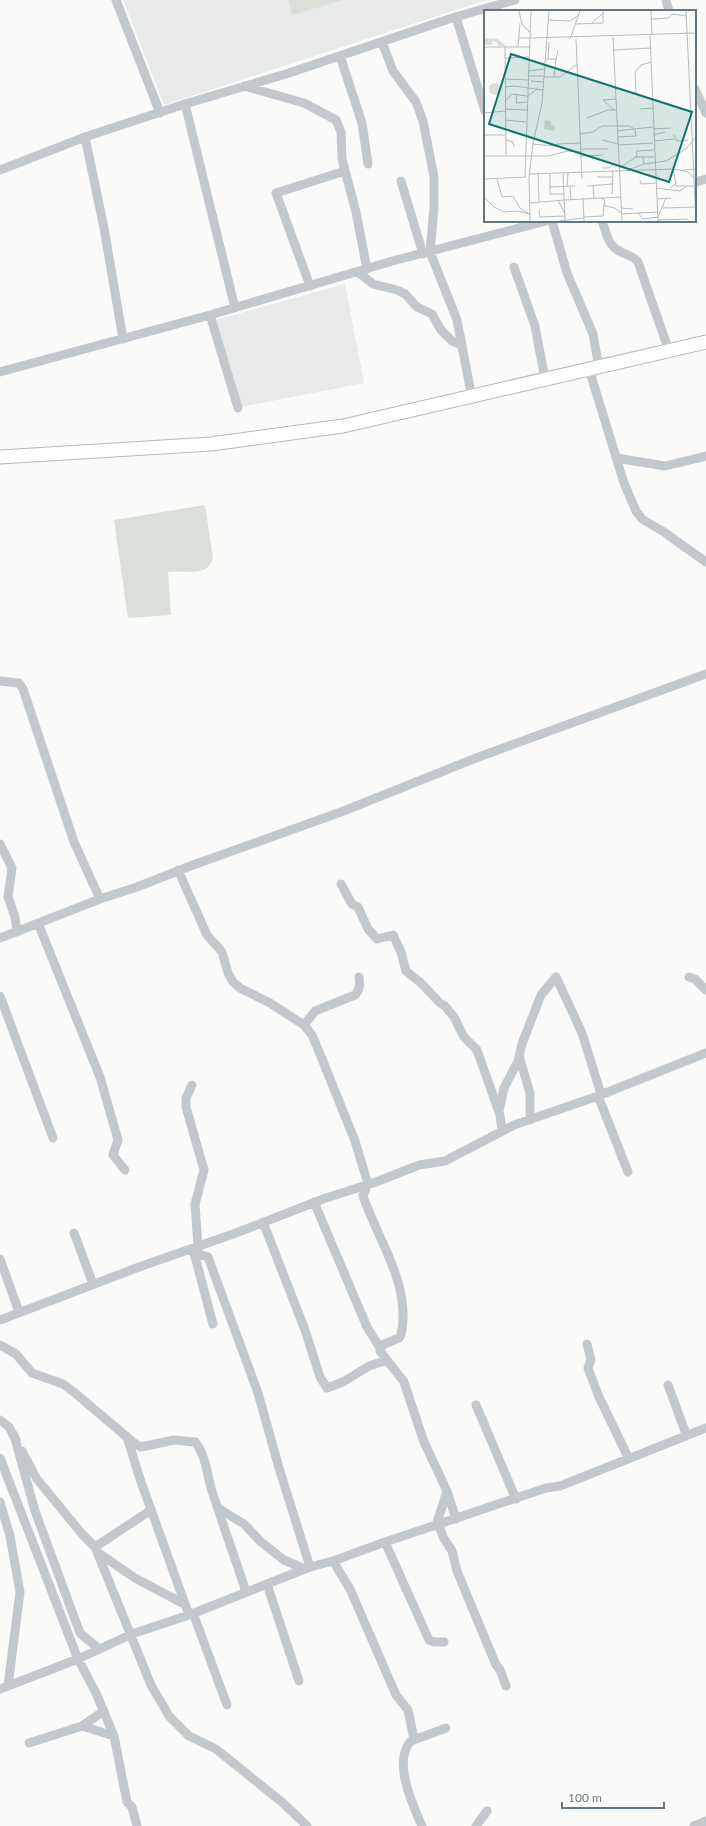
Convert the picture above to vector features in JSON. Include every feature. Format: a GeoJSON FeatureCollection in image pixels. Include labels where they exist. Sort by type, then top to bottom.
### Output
{"type":"FeatureCollection","features":[{"type":"Feature","properties":{"kind":"highway"},"geometry":{"type":"LineString","coordinates":[[0,457],[211,444],[272,437],[343,426],[472,398],[545,379],[594,369],[706,342]]}},
{"type":"Feature","properties":{"kind":"street"},"geometry":{"type":"LineString","coordinates":[[116,0],[160,113]]}},
{"type":"Feature","properties":{"kind":"street"},"geometry":{"type":"LineString","coordinates":[[0,170],[85,137],[340,56],[456,17],[515,0]]}},
{"type":"Feature","properties":{"kind":"street"},"geometry":{"type":"LineString","coordinates":[[666,0],[669,10]]}},
{"type":"Feature","properties":{"kind":"street"},"geometry":{"type":"LineString","coordinates":[[456,17],[484,108]]}},
{"type":"Feature","properties":{"kind":"street"},"geometry":{"type":"LineString","coordinates":[[382,42],[393,71],[416,102],[423,121],[434,177],[434,208],[426,253]]}},
{"type":"Feature","properties":{"kind":"street"},"geometry":{"type":"LineString","coordinates":[[340,56],[362,123],[367,147],[368,164]]}},
{"type":"Feature","properties":{"kind":"street"},"geometry":{"type":"LineString","coordinates":[[244,86],[304,103],[336,120],[341,132],[342,159],[356,212],[367,270]]}},
{"type":"Feature","properties":{"kind":"street"},"geometry":{"type":"LineString","coordinates":[[696,91],[706,113]]}},
{"type":"Feature","properties":{"kind":"street"},"geometry":{"type":"LineString","coordinates":[[185,104],[235,308]]}},
{"type":"Feature","properties":{"kind":"street"},"geometry":{"type":"LineString","coordinates":[[85,137],[104,228],[123,339]]}},
{"type":"Feature","properties":{"kind":"street"},"geometry":{"type":"LineString","coordinates":[[310,286],[276,193],[345,171]]}},
{"type":"Feature","properties":{"kind":"street"},"geometry":{"type":"LineString","coordinates":[[696,182],[706,178]]}},
{"type":"Feature","properties":{"kind":"street"},"geometry":{"type":"LineString","coordinates":[[401,181],[426,253],[457,320],[472,398]]}},
{"type":"Feature","properties":{"kind":"street"},"geometry":{"type":"LineString","coordinates":[[0,372],[235,308],[367,270],[396,260],[426,253],[518,224],[537,222]]}},
{"type":"Feature","properties":{"kind":"street"},"geometry":{"type":"LineString","coordinates":[[552,222],[567,273],[593,334],[594,369],[616,458],[624,483],[636,511],[642,519],[664,532],[706,562]]}},
{"type":"Feature","properties":{"kind":"street"},"geometry":{"type":"LineString","coordinates":[[602,222],[612,247],[633,256],[638,262],[669,351]]}},
{"type":"Feature","properties":{"kind":"street"},"geometry":{"type":"LineString","coordinates":[[514,267],[535,326],[545,379]]}},
{"type":"Feature","properties":{"kind":"street"},"geometry":{"type":"LineString","coordinates":[[358,272],[373,284],[397,290],[405,294],[417,307],[432,314],[441,330],[452,341],[462,345]]}},
{"type":"Feature","properties":{"kind":"street"},"geometry":{"type":"LineString","coordinates":[[210,315],[238,408]]}},
{"type":"Feature","properties":{"kind":"street"},"geometry":{"type":"LineString","coordinates":[[616,458],[665,466],[706,456]]}},
{"type":"Feature","properties":{"kind":"street"},"geometry":{"type":"LineString","coordinates":[[0,938],[100,899],[137,887],[178,870],[341,812],[476,758],[706,674]]}},
{"type":"Feature","properties":{"kind":"street"},"geometry":{"type":"LineString","coordinates":[[0,681],[19,683],[23,689],[74,842],[100,899]]}},
{"type":"Feature","properties":{"kind":"street"},"geometry":{"type":"LineString","coordinates":[[0,844],[12,868],[8,897],[16,917],[16,932]]}},
{"type":"Feature","properties":{"kind":"street"},"geometry":{"type":"LineString","coordinates":[[178,870],[207,935],[222,952],[228,973],[233,982],[240,988],[270,1002],[304,1025],[312,1035],[318,1049],[355,1142],[368,1184],[363,1196],[390,1259],[404,1313],[401,1335],[399,1338],[384,1343],[380,1348]]}},
{"type":"Feature","properties":{"kind":"street"},"geometry":{"type":"LineString","coordinates":[[341,884],[352,904],[358,907],[372,934],[377,939],[393,935],[401,952],[406,971],[421,983],[454,1017],[464,1037],[477,1050],[502,1120],[502,1130]]}},
{"type":"Feature","properties":{"kind":"street"},"geometry":{"type":"LineString","coordinates":[[38,923],[100,1077],[118,1140],[113,1155],[125,1170]]}},
{"type":"Feature","properties":{"kind":"street"},"geometry":{"type":"LineString","coordinates":[[304,1025],[315,1011],[355,995],[360,986],[359,977]]}},
{"type":"Feature","properties":{"kind":"street"},"geometry":{"type":"LineString","coordinates":[[499,1111],[504,1088],[519,1056],[522,1044],[541,995],[556,977],[582,1034],[600,1095],[628,1172]]}},
{"type":"Feature","properties":{"kind":"street"},"geometry":{"type":"LineString","coordinates":[[689,977],[695,979],[706,990]]}},
{"type":"Feature","properties":{"kind":"street"},"geometry":{"type":"LineString","coordinates":[[0,996],[53,1138]]}},
{"type":"Feature","properties":{"kind":"street"},"geometry":{"type":"LineString","coordinates":[[0,1320],[93,1284],[193,1250],[314,1202],[419,1165],[445,1161],[502,1130],[600,1095],[706,1053]]}},
{"type":"Feature","properties":{"kind":"street"},"geometry":{"type":"LineString","coordinates":[[519,1056],[530,1093],[530,1120]]}},
{"type":"Feature","properties":{"kind":"street"},"geometry":{"type":"LineString","coordinates":[[192,1085],[186,1098],[186,1107],[204,1170],[195,1204],[193,1250],[213,1324]]}},
{"type":"Feature","properties":{"kind":"street"},"geometry":{"type":"LineString","coordinates":[[314,1202],[366,1327],[380,1348],[382,1354],[404,1382],[424,1442],[447,1491],[456,1519]]}},
{"type":"Feature","properties":{"kind":"street"},"geometry":{"type":"LineString","coordinates":[[263,1222],[305,1330],[317,1370],[326,1388],[343,1382],[369,1366],[387,1360]]}},
{"type":"Feature","properties":{"kind":"street"},"geometry":{"type":"LineString","coordinates":[[74,1233],[93,1284]]}},
{"type":"Feature","properties":{"kind":"street"},"geometry":{"type":"LineString","coordinates":[[193,1250],[208,1257],[221,1289],[237,1339],[258,1393],[308,1568]]}},
{"type":"Feature","properties":{"kind":"street"},"geometry":{"type":"LineString","coordinates":[[0,1259],[19,1312]]}},
{"type":"Feature","properties":{"kind":"street"},"geometry":{"type":"LineString","coordinates":[[587,1344],[592,1360],[588,1368],[594,1388],[629,1458]]}},
{"type":"Feature","properties":{"kind":"street"},"geometry":{"type":"LineString","coordinates":[[0,1345],[16,1354],[32,1373],[63,1384],[127,1437],[142,1447],[174,1440],[195,1442],[200,1448],[246,1592]]}},
{"type":"Feature","properties":{"kind":"street"},"geometry":{"type":"LineString","coordinates":[[668,1385],[686,1434]]}},
{"type":"Feature","properties":{"kind":"street"},"geometry":{"type":"LineString","coordinates":[[476,1405],[516,1499]]}},
{"type":"Feature","properties":{"kind":"street"},"geometry":{"type":"LineString","coordinates":[[0,1420],[9,1427],[37,1479],[96,1549],[135,1578],[184,1604]]}},
{"type":"Feature","properties":{"kind":"street"},"geometry":{"type":"LineString","coordinates":[[4,1688],[78,1659],[132,1634],[191,1614],[308,1568],[333,1561],[546,1488],[560,1486],[686,1434],[706,1428]]}},
{"type":"Feature","properties":{"kind":"street"},"geometry":{"type":"LineString","coordinates":[[14,1436],[35,1511],[80,1633],[99,1649]]}},
{"type":"Feature","properties":{"kind":"street"},"geometry":{"type":"LineString","coordinates":[[127,1437],[184,1604],[191,1614],[226,1705]]}},
{"type":"Feature","properties":{"kind":"street"},"geometry":{"type":"LineString","coordinates":[[0,1458],[78,1659],[104,1711],[114,1736],[127,1802],[132,1807],[137,1826]]}},
{"type":"Feature","properties":{"kind":"street"},"geometry":{"type":"LineString","coordinates":[[447,1491],[445,1504],[440,1513],[437,1525],[452,1551],[457,1571],[506,1686]]}},
{"type":"Feature","properties":{"kind":"street"},"geometry":{"type":"LineString","coordinates":[[0,1502],[10,1536],[20,1592],[4,1688]]}},
{"type":"Feature","properties":{"kind":"street"},"geometry":{"type":"LineString","coordinates":[[218,1508],[244,1524],[261,1542],[284,1560],[308,1568]]}},
{"type":"Feature","properties":{"kind":"street"},"geometry":{"type":"LineString","coordinates":[[96,1549],[151,1510]]}},
{"type":"Feature","properties":{"kind":"street"},"geometry":{"type":"LineString","coordinates":[[385,1542],[429,1640],[434,1642],[444,1642]]}},
{"type":"Feature","properties":{"kind":"street"},"geometry":{"type":"LineString","coordinates":[[96,1549],[107,1580],[132,1634],[151,1685],[169,1716],[189,1736],[216,1749],[283,1803],[307,1826]]}},
{"type":"Feature","properties":{"kind":"street"},"geometry":{"type":"LineString","coordinates":[[333,1561],[350,1589],[396,1695],[408,1710],[414,1739]]}},
{"type":"Feature","properties":{"kind":"street"},"geometry":{"type":"LineString","coordinates":[[267,1584],[299,1681]]}},
{"type":"Feature","properties":{"kind":"street"},"geometry":{"type":"LineString","coordinates":[[29,1743],[82,1726],[104,1711]]}},
{"type":"Feature","properties":{"kind":"street"},"geometry":{"type":"LineString","coordinates":[[82,1726],[114,1736]]}},
{"type":"Feature","properties":{"kind":"street"},"geometry":{"type":"LineString","coordinates":[[422,1826],[410,1798],[404,1778],[405,1752],[408,1743],[414,1739],[446,1728]]}},
{"type":"Feature","properties":{"kind":"street"},"geometry":{"type":"LineString","coordinates":[[476,1826],[487,1811]]}},
{"type":"Feature","properties":{"kind":"street"},"geometry":{"type":"LineString","coordinates":[[694,1826],[706,1821]]}},
{"type":"Feature","properties":{"kind":"shaded area"},"geometry":{"type":"Polygon","coordinates":[[[123,0],[486,0],[164,105],[123,0]]]}},
{"type":"Feature","properties":{"kind":"shaded area"},"geometry":{"type":"Polygon","coordinates":[[[288,0],[343,0],[292,15],[288,0]]]}},
{"type":"Feature","properties":{"kind":"shaded area"},"geometry":{"type":"Polygon","coordinates":[[[345,284],[364,383],[241,407],[215,320],[345,284]]]}},
{"type":"Feature","properties":{"kind":"shaded area"},"geometry":{"type":"Polygon","coordinates":[[[205,505],[213,558],[210,565],[206,569],[195,572],[168,572],[171,615],[128,618],[114,520],[205,505]]]}}]}
